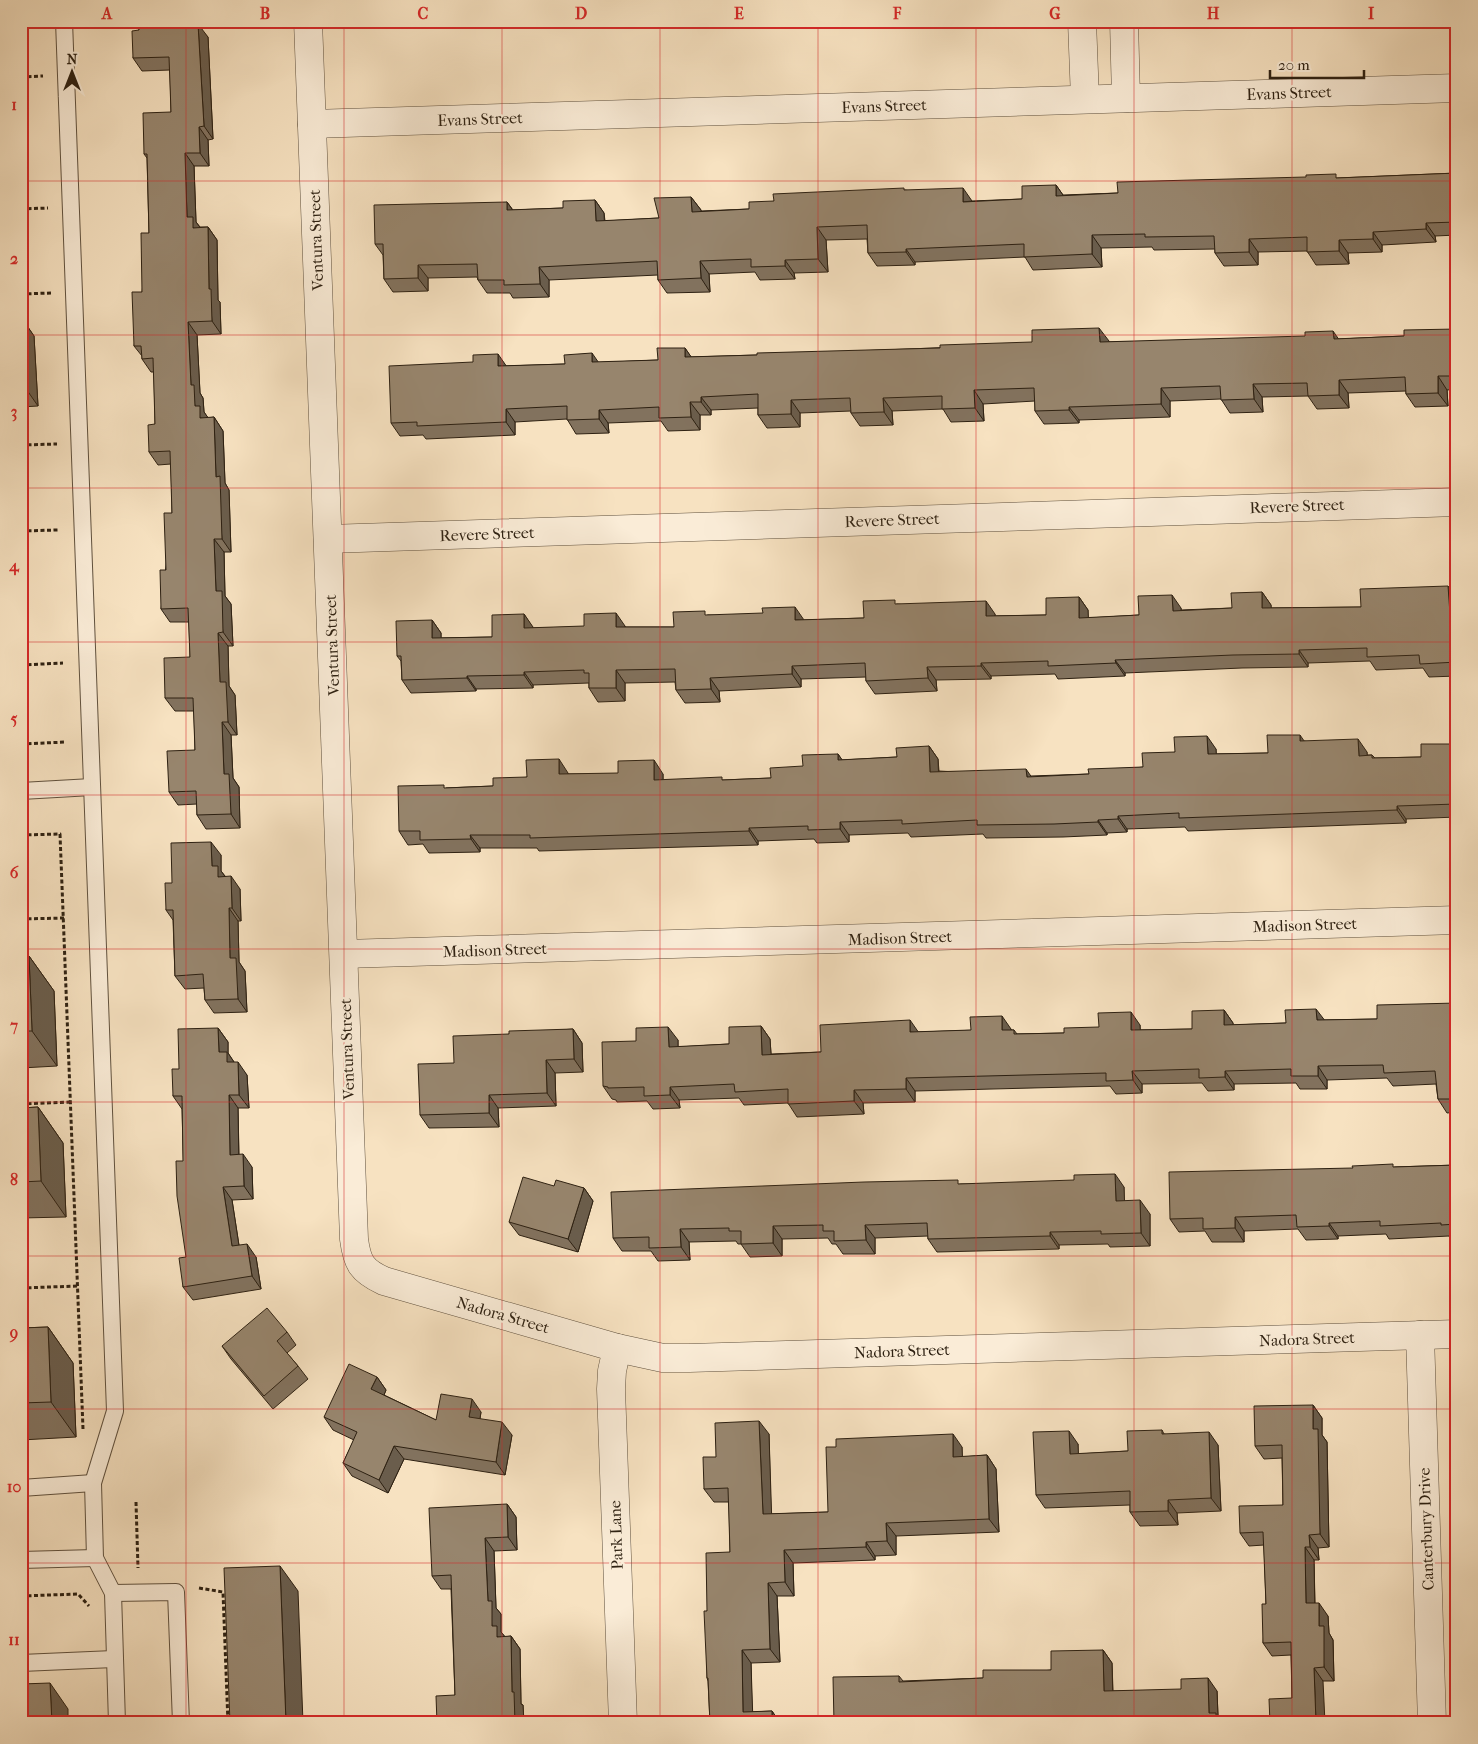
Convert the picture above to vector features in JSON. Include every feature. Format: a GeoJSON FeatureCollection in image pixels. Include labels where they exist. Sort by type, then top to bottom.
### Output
{"type":"FeatureCollection","features":[{"type":"Feature","properties":{"kind":"street","name":"Ventura Street"},"geometry":{"type":"LineString","coordinates":[[308,21],[354,1239],[358,1260],[362,1266]]}},
{"type":"Feature","properties":{"kind":"street"},"geometry":{"type":"LineString","coordinates":[[1082,21],[1085,99]]}},
{"type":"Feature","properties":{"kind":"street"},"geometry":{"type":"LineString","coordinates":[[1124,21],[1126,98]]}},
{"type":"Feature","properties":{"kind":"street","name":"Evans Street"},"geometry":{"type":"LineString","coordinates":[[312,124],[1457,88]]}},
{"type":"Feature","properties":{"kind":"street","name":"Revere Street"},"geometry":{"type":"LineString","coordinates":[[328,539],[1457,502]]}},
{"type":"Feature","properties":{"kind":"street","name":"Madison Street"},"geometry":{"type":"LineString","coordinates":[[344,954],[1457,920]]}},
{"type":"Feature","properties":{"kind":"street","name":"Nadora Street"},"geometry":{"type":"LineString","coordinates":[[362,1266],[371,1275],[384,1281],[618,1348],[663,1358],[1457,1334]]}},
{"type":"Feature","properties":{"kind":"street","name":"Canterbury Drive"},"geometry":{"type":"LineString","coordinates":[[1420,1335],[1432,1723]]}},
{"type":"Feature","properties":{"kind":"street","name":"Park Lane"},"geometry":{"type":"LineString","coordinates":[[618,1348],[612,1371],[611,1389],[622,1723]]}},
{"type":"Feature","properties":{"kind":"lane"},"geometry":{"type":"LineString","coordinates":[[64,21],[115,1410],[93,1483],[95,1558],[113,1593],[117,1723]]}},
{"type":"Feature","properties":{"kind":"lane"},"geometry":{"type":"LineString","coordinates":[[21,791],[92,787]]}},
{"type":"Feature","properties":{"kind":"lane"},"geometry":{"type":"LineString","coordinates":[[21,1488],[93,1483]]}},
{"type":"Feature","properties":{"kind":"lane"},"geometry":{"type":"LineString","coordinates":[[21,1560],[95,1558]]}},
{"type":"Feature","properties":{"kind":"lane"},"geometry":{"type":"LineString","coordinates":[[113,1593],[176,1592],[181,1723]]}},
{"type":"Feature","properties":{"kind":"lane"},"geometry":{"type":"LineString","coordinates":[[21,1663],[114,1659]]}},
{"type":"Feature","properties":{"kind":"path"},"geometry":{"type":"LineString","coordinates":[[21,76],[44,76]]}},
{"type":"Feature","properties":{"kind":"path"},"geometry":{"type":"LineString","coordinates":[[21,209],[49,208]]}},
{"type":"Feature","properties":{"kind":"path"},"geometry":{"type":"LineString","coordinates":[[21,294],[52,293]]}},
{"type":"Feature","properties":{"kind":"path"},"geometry":{"type":"LineString","coordinates":[[21,445],[58,444]]}},
{"type":"Feature","properties":{"kind":"path"},"geometry":{"type":"LineString","coordinates":[[21,531],[61,530]]}},
{"type":"Feature","properties":{"kind":"path"},"geometry":{"type":"LineString","coordinates":[[21,665],[66,663]]}},
{"type":"Feature","properties":{"kind":"path"},"geometry":{"type":"LineString","coordinates":[[21,744],[69,742]]}},
{"type":"Feature","properties":{"kind":"path"},"geometry":{"type":"LineString","coordinates":[[21,835],[60,834],[83,1431]]}},
{"type":"Feature","properties":{"kind":"path"},"geometry":{"type":"LineString","coordinates":[[21,919],[64,918]]}},
{"type":"Feature","properties":{"kind":"path"},"geometry":{"type":"LineString","coordinates":[[21,1104],[71,1102]]}},
{"type":"Feature","properties":{"kind":"path"},"geometry":{"type":"LineString","coordinates":[[21,1288],[78,1286]]}},
{"type":"Feature","properties":{"kind":"path"},"geometry":{"type":"LineString","coordinates":[[224,1618],[233,1618]]}},
{"type":"Feature","properties":{"kind":"path"},"geometry":{"type":"LineString","coordinates":[[224,1642],[234,1641]]}},
{"type":"Feature","properties":{"kind":"path"},"geometry":{"type":"LineString","coordinates":[[226,1686],[236,1686]]}},
{"type":"Feature","properties":{"kind":"path"},"geometry":{"type":"LineString","coordinates":[[227,1708],[236,1708]]}},
{"type":"Feature","properties":{"kind":"building"},"geometry":{"type":"Polygon","coordinates":[[[139,21],[185,21],[185,24],[198,24],[204,126],[199,127],[200,153],[185,153],[187,217],[193,217],[193,228],[208,227],[209,289],[211,289],[212,321],[188,322],[191,385],[194,385],[195,406],[200,406],[200,418],[214,417],[216,477],[220,476],[222,539],[214,539],[216,591],[222,591],[223,632],[218,633],[220,682],[226,682],[228,722],[222,722],[224,774],[229,774],[231,814],[197,815],[196,791],[169,792],[167,751],[195,750],[193,698],[165,698],[164,658],[190,657],[188,608],[161,609],[160,570],[166,570],[164,513],[172,513],[170,451],[149,452],[148,425],[155,424],[153,358],[142,359],[141,346],[134,346],[132,292],[142,292],[141,233],[149,233],[147,154],[144,154],[143,113],[171,112],[169,57],[133,58],[132,31],[139,30],[139,21]]]}},
{"type":"Feature","properties":{"kind":"building"},"geometry":{"type":"Polygon","coordinates":[[[1457,173],[1457,222],[1426,223],[1426,229],[1373,232],[1373,239],[1339,240],[1339,251],[1307,252],[1307,237],[1249,239],[1249,252],[1215,253],[1214,236],[1145,237],[1145,234],[1092,235],[1092,254],[1024,257],[1024,244],[906,249],[906,252],[868,253],[867,225],[817,227],[818,259],[785,260],[785,266],[751,267],[751,259],[700,261],[701,278],[658,280],[657,261],[539,267],[540,284],[504,285],[504,280],[478,280],[477,264],[418,265],[418,278],[384,279],[383,244],[375,244],[374,205],[507,202],[507,210],[563,208],[563,201],[595,200],[596,221],[659,218],[654,198],[691,197],[692,212],[749,209],[749,202],[774,201],[773,194],[904,188],[904,190],[963,188],[963,202],[1022,199],[1022,186],[1056,185],[1056,196],[1118,193],[1117,182],[1306,177],[1306,175],[1336,174],[1336,178],[1457,173]]]}},
{"type":"Feature","properties":{"kind":"building"},"geometry":{"type":"Polygon","coordinates":[[[1099,328],[1100,342],[1305,336],[1305,332],[1333,331],[1334,339],[1404,336],[1404,330],[1457,329],[1457,376],[1438,376],[1438,393],[1406,394],[1405,377],[1339,380],[1339,395],[1308,396],[1307,383],[1253,384],[1254,399],[1221,400],[1220,386],[1161,388],[1161,404],[1069,407],[1069,410],[1035,411],[1034,388],[974,390],[975,408],[942,409],[942,396],[883,398],[884,412],[851,413],[850,398],[791,400],[791,414],[758,415],[758,394],[701,397],[701,402],[690,402],[691,417],[659,418],[659,407],[599,410],[599,419],[567,420],[567,406],[506,409],[506,422],[417,426],[417,422],[391,423],[389,366],[473,362],[473,355],[498,354],[498,366],[565,364],[564,355],[592,353],[592,362],[658,360],[657,348],[685,348],[685,357],[940,348],[940,345],[1032,342],[1032,330],[1099,328]]]}},
{"type":"Feature","properties":{"kind":"building"},"geometry":{"type":"Polygon","coordinates":[[[1448,586],[1450,614],[1457,613],[1457,662],[1420,664],[1419,655],[1367,657],[1367,648],[1299,650],[1299,654],[1115,660],[1116,663],[1048,666],[1048,661],[981,663],[981,666],[927,667],[928,678],[866,681],[865,663],[792,666],[792,674],[710,678],[711,689],[676,690],[675,669],[616,670],[616,688],[589,688],[589,673],[584,673],[584,670],[524,672],[524,675],[402,680],[401,656],[397,656],[396,621],[432,620],[432,638],[492,637],[492,615],[524,614],[524,628],[584,626],[584,614],[616,613],[616,627],[674,627],[673,612],[705,611],[705,615],[763,613],[762,608],[795,607],[795,620],[864,618],[863,601],[895,600],[895,604],[986,601],[986,616],[1046,615],[1046,598],[1079,597],[1079,618],[1139,615],[1138,596],[1172,595],[1173,611],[1232,608],[1231,593],[1262,592],[1262,608],[1361,607],[1360,589],[1448,586]]]}},
{"type":"Feature","properties":{"kind":"building"},"geometry":{"type":"Polygon","coordinates":[[[1453,731],[1457,731],[1457,808],[1456,804],[1397,806],[1397,810],[1179,818],[1179,813],[1118,816],[1118,819],[1098,820],[1098,822],[1054,824],[977,825],[977,820],[902,824],[902,820],[840,822],[840,829],[808,830],[808,826],[749,828],[749,831],[530,838],[530,835],[470,835],[471,839],[420,840],[420,831],[399,831],[398,786],[444,785],[444,788],[493,786],[493,778],[527,777],[526,760],[559,759],[559,774],[618,773],[618,761],[654,760],[654,780],[722,777],[722,780],[771,778],[770,768],[803,766],[802,755],[838,754],[838,760],[897,757],[896,748],[929,746],[930,772],[1026,769],[1027,777],[1089,774],[1088,769],[1143,767],[1142,753],[1175,752],[1174,737],[1207,736],[1208,754],[1268,753],[1267,735],[1300,735],[1300,741],[1358,739],[1359,756],[1372,755],[1372,758],[1421,757],[1421,744],[1453,744],[1453,731]]]}},
{"type":"Feature","properties":{"kind":"building"},"geometry":{"type":"Polygon","coordinates":[[[211,842],[212,866],[218,866],[218,877],[231,876],[232,908],[229,908],[230,958],[236,958],[238,999],[205,1000],[203,974],[175,976],[173,910],[166,910],[165,883],[172,883],[171,843],[211,842]]]}},
{"type":"Feature","properties":{"kind":"building"},"geometry":{"type":"Polygon","coordinates":[[[21,956],[29,956],[32,1031],[21,1031],[21,956]]]}},
{"type":"Feature","properties":{"kind":"building"},"geometry":{"type":"Polygon","coordinates":[[[1457,1003],[1457,1099],[1438,1099],[1435,1071],[1384,1073],[1383,1065],[1318,1066],[1318,1076],[1291,1076],[1291,1069],[1225,1071],[1225,1077],[1199,1078],[1199,1069],[1132,1071],[1133,1080],[1106,1081],[1106,1073],[906,1078],[906,1089],[854,1090],[854,1101],[788,1104],[788,1089],[735,1092],[734,1084],[670,1087],[670,1095],[644,1096],[644,1087],[608,1088],[603,1086],[602,1042],[636,1041],[636,1028],[668,1027],[669,1047],[729,1044],[729,1027],[761,1026],[762,1055],[821,1052],[820,1025],[910,1020],[910,1032],[971,1030],[970,1017],[1002,1016],[1002,1030],[1014,1030],[1014,1034],[1064,1033],[1064,1028],[1099,1027],[1098,1013],[1131,1012],[1131,1030],[1192,1029],[1192,1011],[1224,1010],[1224,1025],[1286,1023],[1285,1010],[1316,1009],[1317,1020],[1377,1019],[1377,1005],[1457,1003]]]}},
{"type":"Feature","properties":{"kind":"building"},"geometry":{"type":"Polygon","coordinates":[[[218,1028],[219,1052],[227,1052],[227,1062],[238,1062],[239,1095],[229,1095],[230,1155],[243,1154],[244,1186],[223,1187],[232,1246],[247,1244],[252,1276],[183,1287],[179,1258],[186,1257],[177,1196],[176,1161],[183,1161],[182,1096],[173,1096],[172,1069],[179,1069],[178,1029],[218,1028]]]}},
{"type":"Feature","properties":{"kind":"building"},"geometry":{"type":"Polygon","coordinates":[[[573,1029],[574,1059],[546,1060],[547,1093],[489,1095],[489,1113],[420,1115],[418,1064],[454,1063],[453,1036],[509,1034],[509,1031],[573,1029]]]}},
{"type":"Feature","properties":{"kind":"building"},"geometry":{"type":"Polygon","coordinates":[[[38,1107],[41,1181],[21,1182],[21,1108],[38,1107]]]}},
{"type":"Feature","properties":{"kind":"building"},"geometry":{"type":"Polygon","coordinates":[[[1393,1164],[1393,1167],[1457,1165],[1457,1224],[1380,1226],[1380,1221],[1329,1223],[1329,1226],[1297,1227],[1296,1215],[1235,1217],[1235,1228],[1203,1229],[1203,1218],[1170,1219],[1169,1172],[1353,1168],[1352,1166],[1393,1164]]]}},
{"type":"Feature","properties":{"kind":"building"},"geometry":{"type":"Polygon","coordinates":[[[1115,1174],[1116,1201],[1140,1200],[1141,1233],[1101,1234],[1101,1231],[1050,1232],[1050,1236],[928,1239],[927,1223],[865,1225],[866,1240],[834,1241],[834,1231],[823,1231],[823,1225],[773,1226],[773,1243],[741,1244],[741,1231],[729,1231],[729,1228],[680,1229],[681,1247],[649,1248],[649,1237],[613,1238],[611,1192],[864,1182],[958,1180],[958,1184],[1074,1180],[1074,1175],[1115,1174]]]}},
{"type":"Feature","properties":{"kind":"building"},"geometry":{"type":"Polygon","coordinates":[[[523,1177],[554,1186],[556,1180],[584,1188],[568,1239],[509,1222],[523,1177]]]}},
{"type":"Feature","properties":{"kind":"building"},"geometry":{"type":"Polygon","coordinates":[[[267,1308],[287,1332],[277,1341],[298,1366],[264,1396],[222,1346],[267,1308]]]}},
{"type":"Feature","properties":{"kind":"building"},"geometry":{"type":"Polygon","coordinates":[[[48,1327],[51,1402],[21,1403],[21,1328],[48,1327]]]}},
{"type":"Feature","properties":{"kind":"building"},"geometry":{"type":"Polygon","coordinates":[[[349,1364],[377,1377],[371,1389],[436,1420],[441,1394],[472,1399],[469,1417],[502,1422],[496,1462],[394,1446],[379,1480],[343,1463],[357,1432],[324,1417],[349,1364]]]}},
{"type":"Feature","properties":{"kind":"building"},"geometry":{"type":"Polygon","coordinates":[[[1313,1405],[1313,1429],[1318,1429],[1320,1534],[1309,1535],[1310,1547],[1305,1547],[1306,1603],[1319,1603],[1319,1626],[1324,1626],[1324,1667],[1314,1668],[1316,1723],[1270,1723],[1269,1699],[1292,1698],[1291,1642],[1263,1643],[1262,1604],[1266,1604],[1263,1532],[1240,1533],[1239,1506],[1283,1505],[1282,1445],[1255,1446],[1254,1406],[1313,1405]]]}},
{"type":"Feature","properties":{"kind":"building"},"geometry":{"type":"Polygon","coordinates":[[[759,1421],[763,1514],[828,1512],[826,1447],[836,1447],[836,1439],[953,1434],[953,1457],[987,1455],[989,1519],[886,1523],[887,1541],[866,1542],[866,1547],[784,1550],[785,1582],[768,1583],[770,1649],[742,1650],[743,1712],[772,1711],[772,1723],[710,1723],[704,1611],[707,1611],[706,1553],[730,1552],[728,1488],[704,1489],[703,1457],[716,1457],[715,1423],[759,1421]]]}},
{"type":"Feature","properties":{"kind":"building"},"geometry":{"type":"Polygon","coordinates":[[[1162,1430],[1162,1434],[1209,1432],[1211,1498],[1168,1500],[1168,1511],[1130,1512],[1130,1491],[1036,1495],[1033,1432],[1069,1431],[1070,1454],[1128,1451],[1127,1431],[1162,1430]]]}},
{"type":"Feature","properties":{"kind":"building"},"geometry":{"type":"Polygon","coordinates":[[[507,1504],[508,1537],[485,1538],[488,1601],[492,1601],[492,1626],[497,1626],[497,1637],[511,1636],[512,1692],[514,1692],[515,1723],[437,1723],[436,1696],[455,1695],[451,1575],[432,1576],[429,1508],[507,1504]]]}},
{"type":"Feature","properties":{"kind":"building"},"geometry":{"type":"Polygon","coordinates":[[[280,1566],[286,1723],[230,1723],[224,1568],[280,1566]]]}},
{"type":"Feature","properties":{"kind":"building"},"geometry":{"type":"Polygon","coordinates":[[[1103,1650],[1104,1691],[1181,1689],[1181,1679],[1208,1678],[1209,1713],[1216,1713],[1216,1723],[1074,1723],[1074,1720],[1007,1723],[834,1723],[833,1677],[899,1676],[899,1682],[983,1678],[983,1670],[1051,1670],[1051,1651],[1103,1650]]]}},
{"type":"Feature","properties":{"kind":"building"},"geometry":{"type":"Polygon","coordinates":[[[50,1683],[52,1723],[21,1723],[21,1684],[50,1683]]]}}]}
